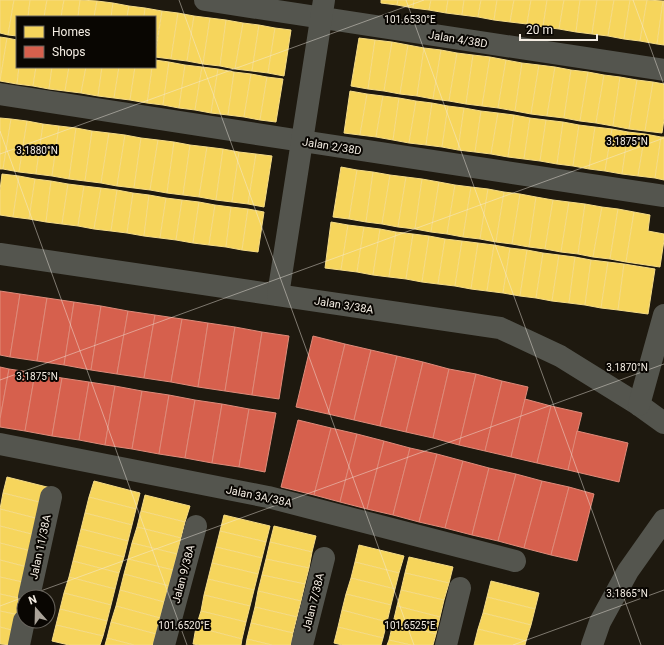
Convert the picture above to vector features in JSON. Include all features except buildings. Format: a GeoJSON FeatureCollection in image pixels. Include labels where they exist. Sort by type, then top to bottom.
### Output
{"type":"FeatureCollection","features":[{"type":"Feature","properties":{"kind":"street","name":"Jalan 4/38D"},"geometry":{"type":"LineString","coordinates":[[205,0],[322,9],[664,70]]}},
{"type":"Feature","properties":{"kind":"street"},"geometry":{"type":"LineString","coordinates":[[278,295],[322,9]]}},
{"type":"Feature","properties":{"kind":"street","name":"Jalan 2/38D"},"geometry":{"type":"LineString","coordinates":[[0,94],[302,142],[664,196]]}},
{"type":"Feature","properties":{"kind":"street","name":"Jalan 3/38A"},"geometry":{"type":"LineString","coordinates":[[0,254],[500,328],[560,356],[639,405],[664,423]]}},
{"type":"Feature","properties":{"kind":"street"},"geometry":{"type":"LineString","coordinates":[[639,405],[664,315]]}},
{"type":"Feature","properties":{"kind":"street","name":"Jalan 3A/38A"},"geometry":{"type":"LineString","coordinates":[[0,444],[268,497],[515,561]]}},
{"type":"Feature","properties":{"kind":"street","name":"Jalan 11/38A"},"geometry":{"type":"LineString","coordinates":[[31,589],[51,497]]}},
{"type":"Feature","properties":{"kind":"street"},"geometry":{"type":"LineString","coordinates":[[592,645],[600,622],[628,571],[664,520]]}},
{"type":"Feature","properties":{"kind":"street","name":"Jalan 9/38A"},"geometry":{"type":"LineString","coordinates":[[164,645],[196,526]]}},
{"type":"Feature","properties":{"kind":"street","name":"Jalan 7/38A"},"geometry":{"type":"LineString","coordinates":[[302,645],[324,558]]}},
{"type":"Feature","properties":{"kind":"street"},"geometry":{"type":"LineString","coordinates":[[446,645],[460,588]]}},
{"type":"Feature","properties":{"kind":"street"},"geometry":{"type":"LineString","coordinates":[[19,645],[22,629]]}}]}
